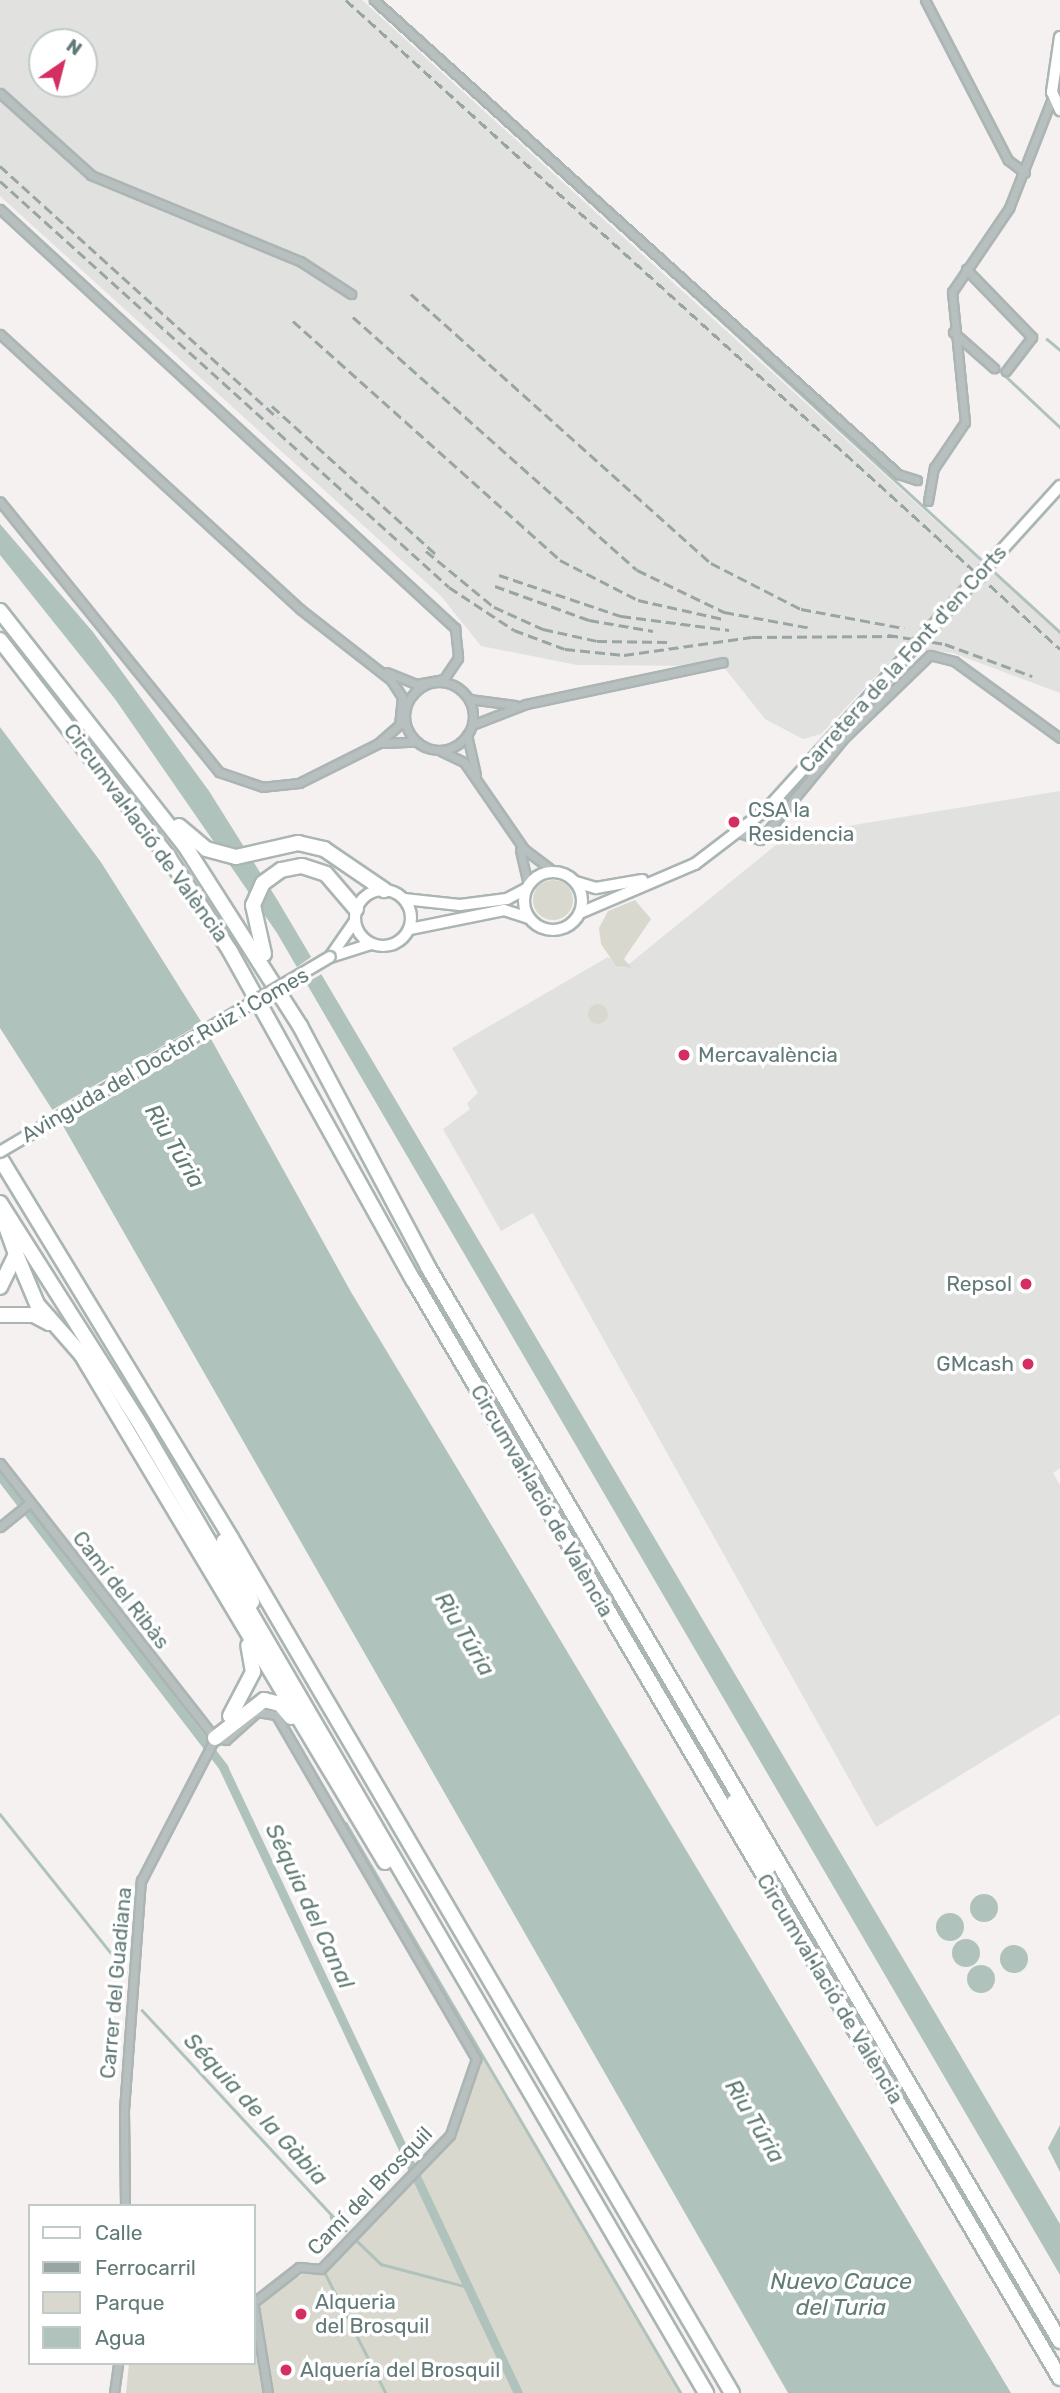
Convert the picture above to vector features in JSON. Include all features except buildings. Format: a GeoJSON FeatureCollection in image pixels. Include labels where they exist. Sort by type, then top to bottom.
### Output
{"type":"FeatureCollection","features":[{"type":"Feature","properties":{"kind":"highway","name":"Circumval·lació de València"},"geometry":{"type":"LineString","coordinates":[[0,611],[98,732],[185,846],[300,1026],[428,1267],[1060,2341]]}},
{"type":"Feature","properties":{"kind":"highway","name":"Circumval·lació de València"},"geometry":{"type":"LineString","coordinates":[[0,640],[169,858],[230,951],[414,1282],[1060,2378]]}},
{"type":"Feature","properties":{"kind":"highway"},"geometry":{"type":"LineString","coordinates":[[98,732],[206,849],[236,857],[298,843],[324,849],[384,890]]}},
{"type":"Feature","properties":{"kind":"highway"},"geometry":{"type":"LineString","coordinates":[[300,1026],[257,939],[253,905],[271,876],[314,869],[336,882],[356,915]]}},
{"type":"Feature","properties":{"kind":"highway"},"geometry":{"type":"LineString","coordinates":[[0,1158],[189,1471],[732,2393]]}},
{"type":"Feature","properties":{"kind":"highway"},"geometry":{"type":"LineString","coordinates":[[0,1203],[142,1427],[706,2393]]}},
{"type":"Feature","properties":{"kind":"highway"},"geometry":{"type":"LineString","coordinates":[[0,1210],[37,1304],[61,1329],[582,2182]]}},
{"type":"Feature","properties":{"kind":"highway"},"geometry":{"type":"LineString","coordinates":[[0,1287],[16,1254]]}},
{"type":"Feature","properties":{"kind":"highway"},"geometry":{"type":"LineString","coordinates":[[0,1315],[34,1315],[61,1329]]}},
{"type":"Feature","properties":{"kind":"highway"},"geometry":{"type":"LineString","coordinates":[[189,1471],[318,1729]]}},
{"type":"Feature","properties":{"kind":"highway"},"geometry":{"type":"LineString","coordinates":[[206,1564],[254,1662],[250,1684],[215,1738]]}},
{"type":"Feature","properties":{"kind":"highway"},"geometry":{"type":"LineString","coordinates":[[655,1655],[806,1945]]}},
{"type":"Feature","properties":{"kind":"highway"},"geometry":{"type":"LineString","coordinates":[[215,1738],[249,1706],[280,1704],[379,1853]]}},
{"type":"Feature","properties":{"kind":"street"},"geometry":{"type":"LineString","coordinates":[[374,0],[898,474],[917,480]]}},
{"type":"Feature","properties":{"kind":"street"},"geometry":{"type":"LineString","coordinates":[[925,0],[1002,150],[1025,173]]}},
{"type":"Feature","properties":{"kind":"street"},"geometry":{"type":"LineString","coordinates":[[928,500],[934,468],[965,422],[950,298],[966,269],[993,238],[1025,173],[1053,96],[1060,37]]}},
{"type":"Feature","properties":{"kind":"street"},"geometry":{"type":"LineString","coordinates":[[0,93],[91,175],[300,261],[351,294]]}},
{"type":"Feature","properties":{"kind":"street"},"geometry":{"type":"LineString","coordinates":[[1053,96],[1060,110]]}},
{"type":"Feature","properties":{"kind":"street"},"geometry":{"type":"LineString","coordinates":[[0,209],[432,600],[455,628],[458,644],[455,666],[434,682],[416,690],[405,712],[377,744]]}},
{"type":"Feature","properties":{"kind":"street"},"geometry":{"type":"LineString","coordinates":[[966,269],[1032,337],[1006,370]]}},
{"type":"Feature","properties":{"kind":"street"},"geometry":{"type":"LineString","coordinates":[[952,332],[994,368]]}},
{"type":"Feature","properties":{"kind":"street"},"geometry":{"type":"LineString","coordinates":[[0,334],[300,609],[400,690],[412,737],[427,748]]}},
{"type":"Feature","properties":{"kind":"street","name":"Carretera de la Font d'en Corts"},"geometry":{"type":"LineString","coordinates":[[580,913],[672,873],[742,834],[1060,486]]}},
{"type":"Feature","properties":{"kind":"street"},"geometry":{"type":"LineString","coordinates":[[0,502],[219,772],[242,784],[282,786],[377,744],[410,740],[454,755],[477,779],[516,840],[555,872],[575,881],[580,913],[556,930],[504,910],[410,929],[393,945],[371,944],[356,915],[367,895],[384,890],[404,899],[460,905],[507,899],[555,872]]}},
{"type":"Feature","properties":{"kind":"street"},"geometry":{"type":"LineString","coordinates":[[742,834],[760,840],[845,737],[930,655],[954,660],[1060,738]]}},
{"type":"Feature","properties":{"kind":"street"},"geometry":{"type":"LineString","coordinates":[[370,664],[408,682],[453,685],[468,698],[492,706],[526,704],[723,662]]}},
{"type":"Feature","properties":{"kind":"street"},"geometry":{"type":"LineString","coordinates":[[438,750],[467,735],[472,725],[468,698]]}},
{"type":"Feature","properties":{"kind":"street"},"geometry":{"type":"LineString","coordinates":[[472,725],[526,704]]}},
{"type":"Feature","properties":{"kind":"street"},"geometry":{"type":"LineString","coordinates":[[467,735],[477,779]]}},
{"type":"Feature","properties":{"kind":"street"},"geometry":{"type":"LineString","coordinates":[[516,840],[527,887],[528,918]]}},
{"type":"Feature","properties":{"kind":"street","name":"Carretera de la Font d'en Corts"},"geometry":{"type":"LineString","coordinates":[[575,881],[604,887],[672,873]]}},
{"type":"Feature","properties":{"kind":"street"},"geometry":{"type":"LineString","coordinates":[[404,899],[410,929]]}},
{"type":"Feature","properties":{"kind":"street","name":"Avinguda del Doctor Ruiz i Comes"},"geometry":{"type":"LineString","coordinates":[[330,957],[356,915]]}},
{"type":"Feature","properties":{"kind":"street","name":"Avinguda del Doctor Ruiz i Comes"},"geometry":{"type":"LineString","coordinates":[[0,1152],[330,957],[371,944]]}},
{"type":"Feature","properties":{"kind":"street","name":"Camí del Ribàs"},"geometry":{"type":"LineString","coordinates":[[0,1462],[215,1738]]}},
{"type":"Feature","properties":{"kind":"street"},"geometry":{"type":"LineString","coordinates":[[0,1527],[30,1503]]}},
{"type":"Feature","properties":{"kind":"street","name":"Camí del Brosquil"},"geometry":{"type":"LineString","coordinates":[[215,1738],[226,1740],[257,1712],[276,1716],[476,2065],[454,2128],[321,2269],[299,2267],[256,2300]]}},
{"type":"Feature","properties":{"kind":"street","name":"Carrer del Guadiana"},"geometry":{"type":"LineString","coordinates":[[124,2204],[125,2086],[141,1881],[215,1738]]}},
{"type":"Feature","properties":{"kind":"street"},"geometry":{"type":"LineString","coordinates":[[256,2319],[268,2393]]}},
{"type":"Feature","properties":{"kind":"street"},"geometry":{"type":"LineString","coordinates":[[114,2393],[118,2365]]}},
{"type":"Feature","properties":{"kind":"shaded area"},"geometry":{"type":"Polygon","coordinates":[[[0,0],[362,0],[1060,634],[1060,693],[953,653],[903,647],[821,734],[803,739],[765,719],[723,666],[577,665],[481,646],[441,596],[0,196],[0,0]]]}},
{"type":"Feature","properties":{"kind":"shaded area","name":"Mercavalència"},"geometry":{"type":"Polygon","coordinates":[[[1060,791],[1060,1468],[1053,1473],[1060,1485],[1060,1714],[876,1827],[533,1213],[501,1231],[443,1129],[470,1109],[467,1103],[478,1093],[452,1048],[608,957],[624,968],[787,836],[1060,791]]]}},
{"type":"Feature","properties":{"kind":"green space"},"geometry":{"type":"Polygon","coordinates":[[[553,880],[567,886],[573,900],[567,914],[553,920],[539,914],[533,900],[539,886],[553,880]]]}},
{"type":"Feature","properties":{"kind":"green space"},"geometry":{"type":"Polygon","coordinates":[[[635,900],[651,919],[624,959],[632,968],[616,966],[601,944],[599,928],[608,911],[635,900]]]}},
{"type":"Feature","properties":{"kind":"green space"},"geometry":{"type":"Polygon","coordinates":[[[598,1004],[605,1007],[608,1014],[605,1021],[598,1024],[591,1021],[588,1014],[591,1007],[598,1004]]]}},
{"type":"Feature","properties":{"kind":"green space"},"geometry":{"type":"Polygon","coordinates":[[[483,2055],[680,2393],[126,2393],[129,2365],[256,2365],[256,2304],[325,2260],[457,2132],[483,2055]]]}},
{"type":"Feature","properties":{"kind":"water"},"geometry":{"type":"Polygon","coordinates":[[[0,524],[93,632],[209,791],[278,901],[1060,2224],[1060,2275],[277,933],[115,699],[0,555],[0,524]]]}},
{"type":"Feature","properties":{"kind":"water","name":"Nuevo Cauce del Turia"},"geometry":{"type":"Polygon","coordinates":[[[0,727],[101,862],[189,998],[352,1292],[1011,2393],[788,2393],[64,1128],[0,1028],[0,727]]]}},
{"type":"Feature","properties":{"kind":"water"},"geometry":{"type":"Polygon","coordinates":[[[984,1894],[994,1898],[998,1908],[994,1918],[984,1922],[974,1918],[970,1908],[974,1898],[984,1894]]]}},
{"type":"Feature","properties":{"kind":"water"},"geometry":{"type":"Polygon","coordinates":[[[950,1913],[960,1917],[964,1927],[960,1937],[950,1941],[940,1937],[936,1927],[940,1917],[950,1913]]]}},
{"type":"Feature","properties":{"kind":"water"},"geometry":{"type":"Polygon","coordinates":[[[966,1939],[976,1943],[980,1953],[976,1963],[966,1967],[956,1963],[952,1953],[956,1943],[966,1939]]]}},
{"type":"Feature","properties":{"kind":"water"},"geometry":{"type":"Polygon","coordinates":[[[1014,1945],[1024,1949],[1028,1959],[1024,1969],[1014,1973],[1004,1969],[1000,1959],[1004,1949],[1014,1945]]]}},
{"type":"Feature","properties":{"kind":"water"},"geometry":{"type":"Polygon","coordinates":[[[981,1965],[991,1969],[995,1979],[991,1989],[981,1993],[971,1989],[967,1979],[971,1969],[981,1965]]]}},
{"type":"Feature","properties":{"kind":"water"},"geometry":{"type":"Polygon","coordinates":[[[1060,2125],[1060,2172],[1048,2148],[1060,2125]]]}},
{"type":"Feature","properties":{"kind":"pier"},"geometry":{"type":"Polygon","coordinates":[[[0,723],[104,860],[192,996],[355,1290],[630,1740],[1015,2393],[351,1292],[211,1039],[63,1126],[784,2393],[0,1035],[52,1110],[202,1023],[101,862],[0,723]]]}},
{"type":"Feature","properties":{"kind":"pier"},"geometry":{"type":"Polygon","coordinates":[[[314,955],[325,972],[303,985],[294,969],[314,955]]]}},
{"type":"Feature","properties":{"kind":"waterway"},"geometry":{"type":"LineString","coordinates":[[614,222],[985,563]]}},
{"type":"Feature","properties":{"kind":"waterway"},"geometry":{"type":"LineString","coordinates":[[1047,339],[1060,350]]}},
{"type":"Feature","properties":{"kind":"waterway"},"geometry":{"type":"LineString","coordinates":[[996,367],[1060,427]]}},
{"type":"Feature","properties":{"kind":"waterway"},"geometry":{"type":"LineString","coordinates":[[990,568],[1060,632]]}},
{"type":"Feature","properties":{"kind":"waterway","name":"Séquia del Canal"},"geometry":{"type":"LineString","coordinates":[[0,1476],[223,1767],[518,2393]]}},
{"type":"Feature","properties":{"kind":"waterway","name":"Séquia de la Gàbia"},"geometry":{"type":"LineString","coordinates":[[0,1814],[126,1972]]}},
{"type":"Feature","properties":{"kind":"waterway"},"geometry":{"type":"LineString","coordinates":[[346,1823],[681,2393]]}},
{"type":"Feature","properties":{"kind":"waterway","name":"Séquia de la Gàbia"},"geometry":{"type":"LineString","coordinates":[[142,2010],[346,2230]]}},
{"type":"Feature","properties":{"kind":"waterway"},"geometry":{"type":"LineString","coordinates":[[331,2216],[338,2237]]}},
{"type":"Feature","properties":{"kind":"waterway","name":"Séquia de la Gàbia"},"geometry":{"type":"LineString","coordinates":[[353,2237],[381,2264],[468,2287]]}},
{"type":"Feature","properties":{"kind":"waterway"},"geometry":{"type":"LineString","coordinates":[[325,2273],[386,2393]]}},
{"type":"Feature","properties":{"kind":"railway"},"geometry":{"type":"LineString","coordinates":[[346,0],[1060,649]]}},
{"type":"Feature","properties":{"kind":"railway"},"geometry":{"type":"LineString","coordinates":[[0,166],[278,418]]}},
{"type":"Feature","properties":{"kind":"railway"},"geometry":{"type":"LineString","coordinates":[[0,181],[449,587],[514,630],[565,649],[624,655],[752,637],[897,636]]}},
{"type":"Feature","properties":{"kind":"railway"},"geometry":{"type":"LineString","coordinates":[[411,294],[711,563],[801,609],[904,628]]}},
{"type":"Feature","properties":{"kind":"railway"},"geometry":{"type":"LineString","coordinates":[[353,317],[637,570],[724,612],[811,628]]}},
{"type":"Feature","properties":{"kind":"railway"},"geometry":{"type":"LineString","coordinates":[[293,321],[560,560],[638,600],[723,619]]}},
{"type":"Feature","properties":{"kind":"railway"},"geometry":{"type":"LineString","coordinates":[[272,406],[436,554]]}},
{"type":"Feature","properties":{"kind":"railway"},"geometry":{"type":"LineString","coordinates":[[426,551],[494,607],[543,629],[597,641],[669,642]]}},
{"type":"Feature","properties":{"kind":"railway"},"geometry":{"type":"LineString","coordinates":[[499,575],[621,616],[729,630]]}},
{"type":"Feature","properties":{"kind":"railway"},"geometry":{"type":"LineString","coordinates":[[495,586],[589,620],[653,631]]}},
{"type":"Feature","properties":{"kind":"railway"},"geometry":{"type":"LineString","coordinates":[[888,635],[945,644],[1032,676]]}},
{"type":"Feature","properties":{"kind":"place","name":"CSA la Residencia"},"geometry":{"type":"Point","coordinates":[734,822]}},
{"type":"Feature","properties":{"kind":"place","name":"Mercavalència"},"geometry":{"type":"Point","coordinates":[684,1055]}},
{"type":"Feature","properties":{"kind":"place","name":"Repsol"},"geometry":{"type":"Point","coordinates":[1026,1284]}},
{"type":"Feature","properties":{"kind":"place","name":"GMcash"},"geometry":{"type":"Point","coordinates":[1028,1364]}},
{"type":"Feature","properties":{"kind":"place","name":"Alqueria del Brosquil"},"geometry":{"type":"Point","coordinates":[301,2314]}},
{"type":"Feature","properties":{"kind":"place","name":"Alquería del Brosquil"},"geometry":{"type":"Point","coordinates":[286,2370]}},
{"type":"Feature","properties":{"kind":"water label","name":"Riu Túria"},"geometry":{"type":"Point","coordinates":[175,1146]}},
{"type":"Feature","properties":{"kind":"water label","name":"Riu Túria"},"geometry":{"type":"Point","coordinates":[465,1634]}},
{"type":"Feature","properties":{"kind":"water label","name":"Riu Túria"},"geometry":{"type":"Point","coordinates":[755,2121]}}]}
